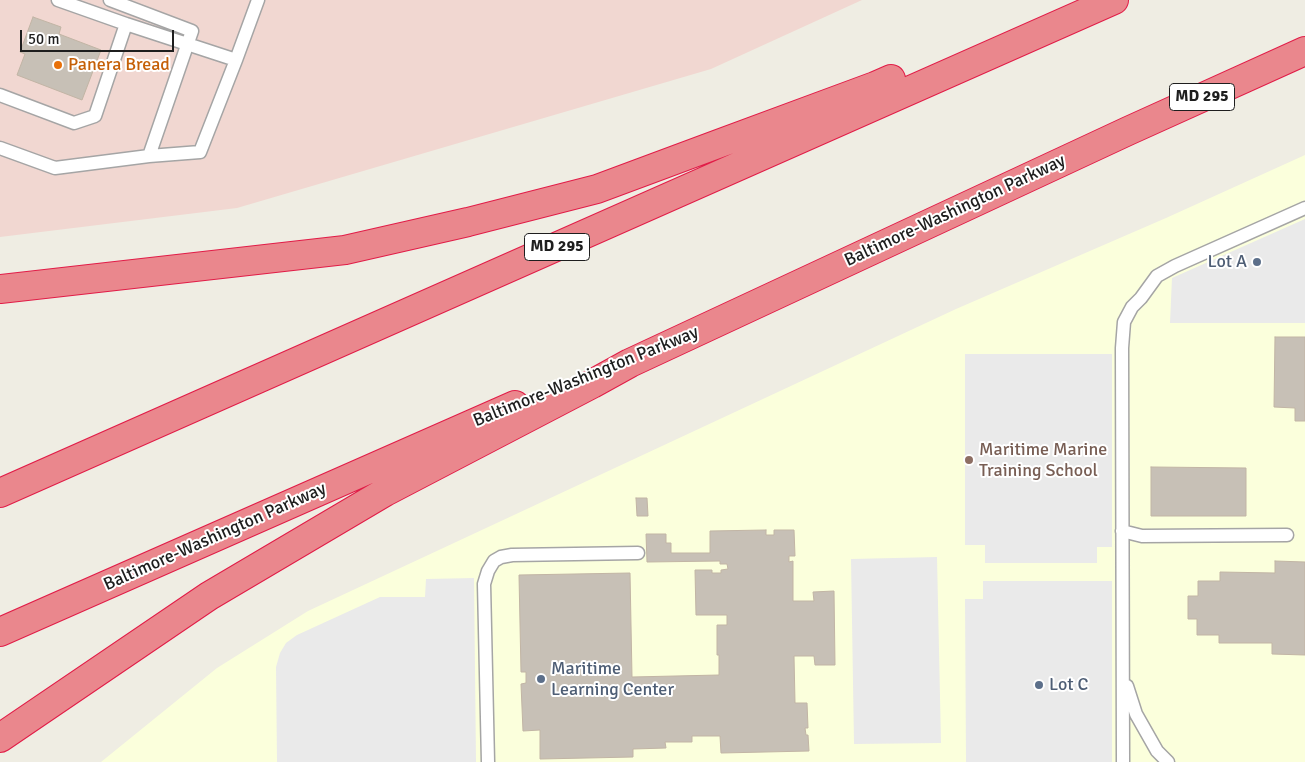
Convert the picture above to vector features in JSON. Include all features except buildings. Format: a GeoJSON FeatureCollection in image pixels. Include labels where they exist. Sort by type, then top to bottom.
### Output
{"type":"FeatureCollection","features":[{"type":"Feature","properties":{"kind":"highway"},"geometry":{"type":"LineString","coordinates":[[0,289],[345,250],[597,190],[875,86],[989,37],[1085,0]]}},
{"type":"Feature","properties":{"kind":"highway","name":"MD 295"},"geometry":{"type":"LineString","coordinates":[[0,494],[1114,0]]}},
{"type":"Feature","properties":{"kind":"highway","name":"Baltimore-Washington Parkway"},"geometry":{"type":"LineString","coordinates":[[0,632],[614,361],[630,363],[1119,135],[1305,51]]}},
{"type":"Feature","properties":{"kind":"highway"},"geometry":{"type":"LineString","coordinates":[[0,738],[209,596],[384,492],[630,363]]}},
{"type":"Feature","properties":{"kind":"lane"},"geometry":{"type":"LineString","coordinates":[[58,0],[236,60]]}},
{"type":"Feature","properties":{"kind":"lane"},"geometry":{"type":"LineString","coordinates":[[110,0],[192,31],[149,156]]}},
{"type":"Feature","properties":{"kind":"lane"},"geometry":{"type":"LineString","coordinates":[[0,148],[54,168],[149,156],[200,152],[258,0]]}},
{"type":"Feature","properties":{"kind":"lane"},"geometry":{"type":"LineString","coordinates":[[0,96],[74,123],[95,116],[126,24]]}},
{"type":"Feature","properties":{"kind":"lane"},"geometry":{"type":"LineString","coordinates":[[1123,762],[1122,348],[1124,322],[1132,307],[1157,276],[1175,266],[1305,208]]}},
{"type":"Feature","properties":{"kind":"lane"},"geometry":{"type":"LineString","coordinates":[[1122,531],[1142,536],[1287,535]]}},
{"type":"Feature","properties":{"kind":"lane"},"geometry":{"type":"LineString","coordinates":[[488,762],[484,584],[488,571],[494,561],[501,557],[512,555],[638,553]]}},
{"type":"Feature","properties":{"kind":"lane"},"geometry":{"type":"LineString","coordinates":[[1123,676],[1136,714],[1157,751],[1168,762]]}},
{"type":"Feature","properties":{"kind":"shaded area"},"geometry":{"type":"Polygon","coordinates":[[[0,0],[862,0],[711,69],[237,208],[0,237],[0,0]]]}},
{"type":"Feature","properties":{"kind":"shaded area","name":"Maritime Marine Training School"},"geometry":{"type":"Polygon","coordinates":[[[1305,155],[1305,762],[101,762],[217,668],[308,611],[956,309],[1166,218],[1305,155]]]}},
{"type":"Feature","properties":{"kind":"shaded area","name":"Lot A"},"geometry":{"type":"Polygon","coordinates":[[[1305,219],[1305,323],[1170,323],[1172,278],[1305,219]]]}},
{"type":"Feature","properties":{"kind":"shaded area"},"geometry":{"type":"Polygon","coordinates":[[[965,354],[1112,354],[1112,547],[1097,547],[1097,563],[985,563],[985,545],[965,545],[965,354]]]}},
{"type":"Feature","properties":{"kind":"shaded area"},"geometry":{"type":"Polygon","coordinates":[[[937,557],[941,743],[854,744],[851,559],[937,557]]]}},
{"type":"Feature","properties":{"kind":"shaded area"},"geometry":{"type":"Polygon","coordinates":[[[474,578],[476,762],[277,762],[276,667],[280,653],[286,643],[297,635],[380,597],[425,597],[426,579],[474,578]]]}},
{"type":"Feature","properties":{"kind":"shaded area","name":"Lot C"},"geometry":{"type":"Polygon","coordinates":[[[983,581],[1112,581],[1112,762],[966,762],[965,599],[983,599],[983,581]]]}},
{"type":"Feature","properties":{"kind":"place","name":"Panera Bread"},"geometry":{"type":"Point","coordinates":[58,65]}},
{"type":"Feature","properties":{"kind":"place","name":"Lot A"},"geometry":{"type":"Point","coordinates":[1257,262]}},
{"type":"Feature","properties":{"kind":"place","name":"Maritime Marine Training School"},"geometry":{"type":"Point","coordinates":[969,460]}},
{"type":"Feature","properties":{"kind":"place","name":"Maritime Learning Center"},"geometry":{"type":"Point","coordinates":[541,679]}},
{"type":"Feature","properties":{"kind":"place","name":"Lot C"},"geometry":{"type":"Point","coordinates":[1039,685]}}]}
